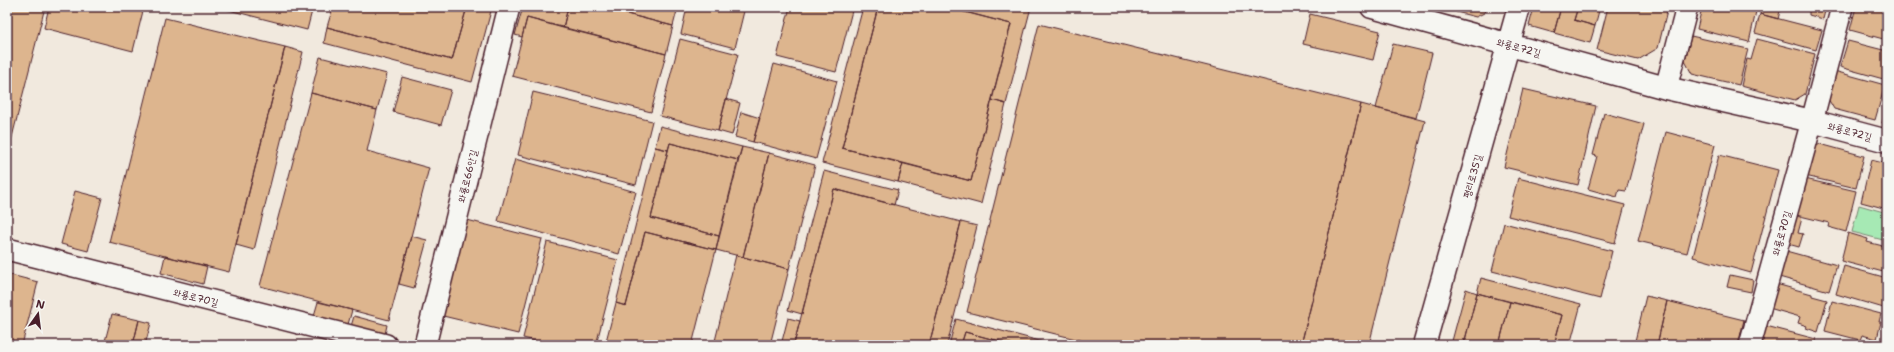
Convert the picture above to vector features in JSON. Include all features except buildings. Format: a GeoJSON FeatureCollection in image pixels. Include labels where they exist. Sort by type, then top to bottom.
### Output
{"type":"FeatureCollection","features":[{"type":"Feature","properties":{"kind":"street","name":"와룡로66안길"},"geometry":{"type":"LineString","coordinates":[[425,345],[509,7]]}},
{"type":"Feature","properties":{"kind":"street","name":"와룡로72길"},"geometry":{"type":"LineString","coordinates":[[1372,7],[1666,88],[1812,121],[1887,141]]}},
{"type":"Feature","properties":{"kind":"street","name":"평리로35길"},"geometry":{"type":"LineString","coordinates":[[1424,345],[1519,7]]}},
{"type":"Feature","properties":{"kind":"street"},"geometry":{"type":"LineString","coordinates":[[1666,88],[1687,7]]}},
{"type":"Feature","properties":{"kind":"street"},"geometry":{"type":"LineString","coordinates":[[1812,121],[1842,7]]}},
{"type":"Feature","properties":{"kind":"street","name":"와룡로70길"},"geometry":{"type":"LineString","coordinates":[[1750,345],[1812,121]]}},
{"type":"Feature","properties":{"kind":"street","name":"와룡로70길"},"geometry":{"type":"LineString","coordinates":[[7,249],[386,345]]}},
{"type":"Feature","properties":{"kind":"green space"},"geometry":{"type":"Polygon","coordinates":[[[1859,205],[1887,213],[1887,241],[1852,232],[1859,205]]]}}]}
